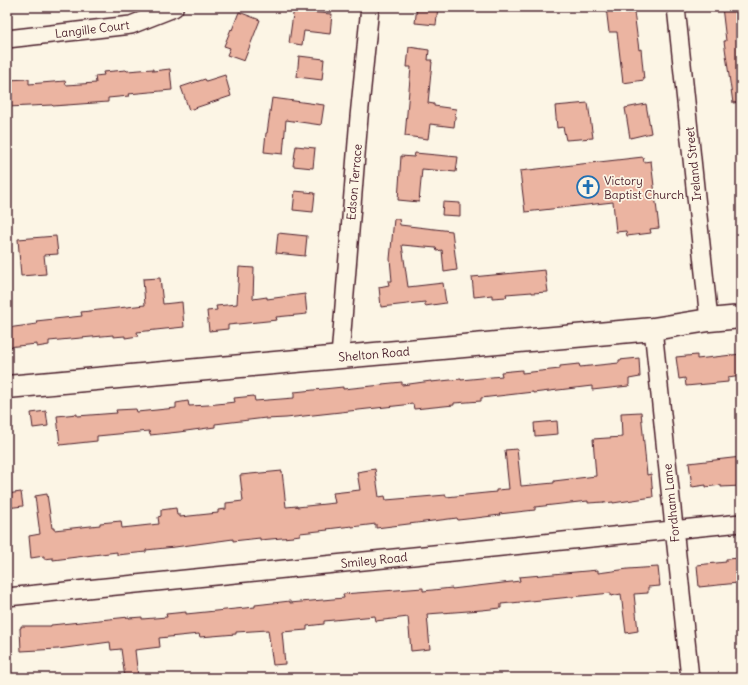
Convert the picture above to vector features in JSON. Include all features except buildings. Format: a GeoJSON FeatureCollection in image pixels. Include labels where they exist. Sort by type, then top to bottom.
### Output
{"type":"FeatureCollection","features":[{"type":"Feature","properties":{"kind":"street","name":"Edson Terrace"},"geometry":{"type":"LineString","coordinates":[[340,357],[358,125],[370,7]]}},
{"type":"Feature","properties":{"kind":"street","name":"Ireland Street"},"geometry":{"type":"LineString","coordinates":[[676,7],[709,320]]}},
{"type":"Feature","properties":{"kind":"street","name":"Langille Court"},"geometry":{"type":"LineString","coordinates":[[7,40],[131,25],[174,8]]}},
{"type":"Feature","properties":{"kind":"street","name":"Shelton Road"},"geometry":{"type":"LineString","coordinates":[[7,387],[652,329],[709,320],[741,317]]}},
{"type":"Feature","properties":{"kind":"street","name":"Fordham Lane"},"geometry":{"type":"LineString","coordinates":[[652,329],[690,678]]}},
{"type":"Feature","properties":{"kind":"street","name":"Smiley Road"},"geometry":{"type":"LineString","coordinates":[[7,597],[741,523]]}},
{"type":"Feature","properties":{"kind":"place","name":"Victory Baptist Church"},"geometry":{"type":"Point","coordinates":[588,187]}}]}
